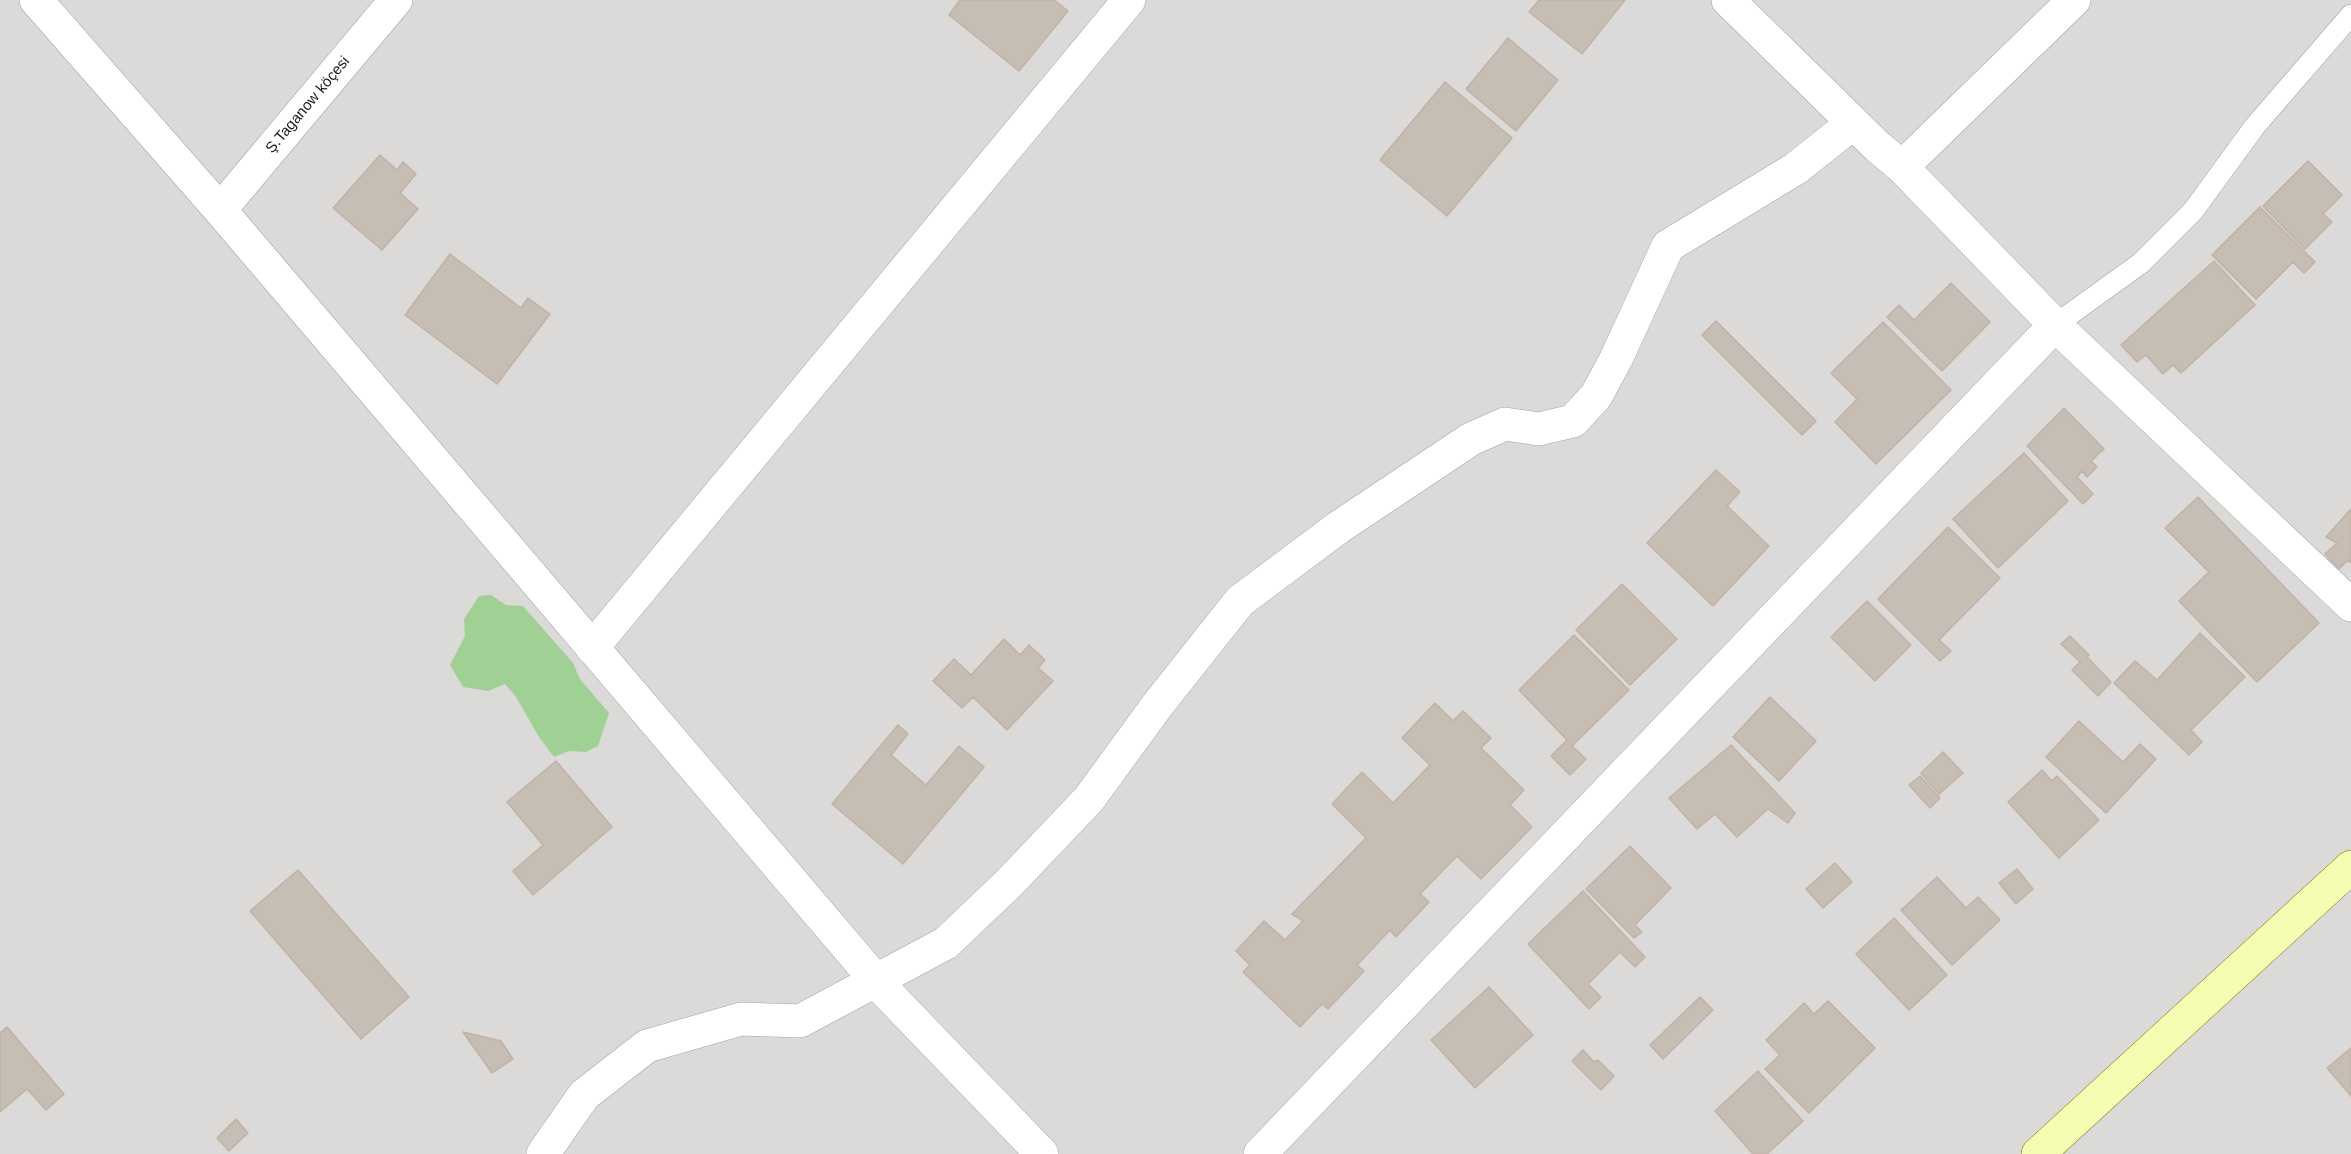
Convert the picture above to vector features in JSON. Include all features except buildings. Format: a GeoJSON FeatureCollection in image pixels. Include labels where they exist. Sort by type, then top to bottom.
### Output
{"type":"FeatureCollection","features":[{"type":"Feature","properties":{"kind":"street"},"geometry":{"type":"LineString","coordinates":[[36,0],[220,210],[876,981],[1042,1154]]}},
{"type":"Feature","properties":{"kind":"street","name":"Ş.Taganow köçesi"},"geometry":{"type":"LineString","coordinates":[[220,210],[396,0]]}},
{"type":"Feature","properties":{"kind":"street"},"geometry":{"type":"LineString","coordinates":[[592,648],[1129,0]]}},
{"type":"Feature","properties":{"kind":"street"},"geometry":{"type":"LineString","coordinates":[[1728,0],[1878,147],[1902,166],[2055,325],[2351,605]]}},
{"type":"Feature","properties":{"kind":"street"},"geometry":{"type":"LineString","coordinates":[[1902,166],[2074,0]]}},
{"type":"Feature","properties":{"kind":"street"},"geometry":{"type":"LineString","coordinates":[[543,1154],[584,1095],[647,1046],[741,1019],[800,1021],[946,943],[1017,875],[1089,799],[1155,707],[1240,602],[1339,527],[1471,439],[1505,424],[1539,429],[1573,421],[1596,396],[1616,359],[1668,246],[1795,169],[1853,123]]}},
{"type":"Feature","properties":{"kind":"street"},"geometry":{"type":"LineString","coordinates":[[1260,1154],[2055,325]]}},
{"type":"Feature","properties":{"kind":"street"},"geometry":{"type":"LineString","coordinates":[[2038,1154],[2351,867]]}},
{"type":"Feature","properties":{"kind":"lane"},"geometry":{"type":"LineString","coordinates":[[2055,325],[2141,263],[2193,211],[2255,126],[2351,15]]}},
{"type":"Feature","properties":{"kind":"shaded area"},"geometry":{"type":"Polygon","coordinates":[[[0,0],[2351,0],[2351,1154],[0,1154],[0,0]]]}},
{"type":"Feature","properties":{"kind":"green space"},"geometry":{"type":"Polygon","coordinates":[[[491,595],[506,605],[523,606],[573,663],[580,679],[609,713],[598,746],[586,752],[569,751],[554,757],[539,737],[516,697],[505,684],[488,691],[463,687],[450,665],[465,636],[464,619],[479,596],[491,595]]]}}]}
